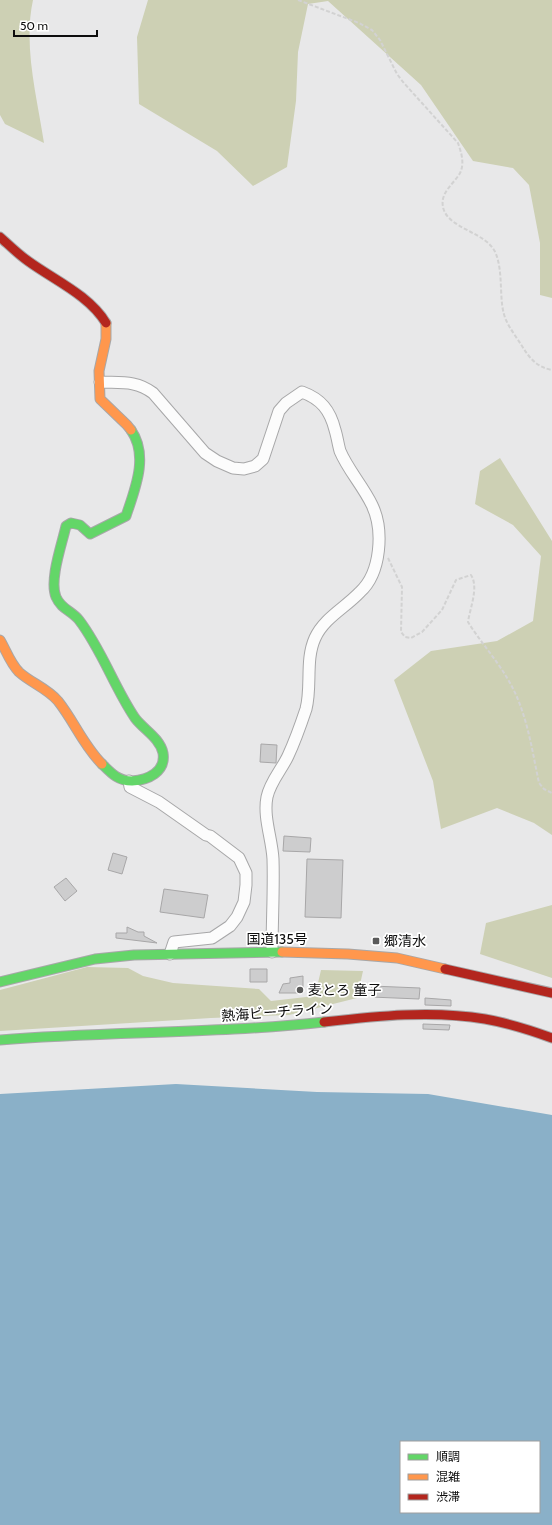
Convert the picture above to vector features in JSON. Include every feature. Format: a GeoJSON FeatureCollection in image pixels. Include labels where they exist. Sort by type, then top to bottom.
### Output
{"type":"FeatureCollection","features":[{"type":"Feature","properties":{"kind":"main road"},"geometry":{"type":"LineString","coordinates":[[0,237],[28,261],[69,287],[101,315],[106,323],[106,338],[99,371],[100,399],[128,426],[133,435],[140,452],[139,472],[126,516],[90,534],[80,525],[71,523],[66,526],[53,583],[56,600],[63,608],[78,619],[97,648],[136,719],[160,745],[163,752],[163,763],[159,772],[151,778],[129,781],[120,780],[93,755],[58,700],[49,691],[17,671],[0,640]]}},
{"type":"Feature","properties":{"kind":"main road","name":"国道135号"},"geometry":{"type":"LineString","coordinates":[[0,982],[95,959],[134,955],[272,952],[348,954],[397,958],[552,993]]}},
{"type":"Feature","properties":{"kind":"main road","name":"熱海ビーチライン"},"geometry":{"type":"LineString","coordinates":[[0,1040],[86,1034],[264,1028],[376,1018],[430,1015],[462,1016],[488,1020],[512,1025],[552,1038]]}},
{"type":"Feature","properties":{"kind":"street"},"geometry":{"type":"LineString","coordinates":[[100,382],[133,383],[144,386],[153,393],[205,453],[227,466],[244,469],[255,466],[263,459],[279,411],[286,403],[302,392],[316,397],[327,410],[335,427],[340,451],[372,506],[377,523],[378,550],[374,571],[368,585],[324,623],[315,638],[310,652],[309,695],[306,709],[289,755],[271,786],[267,797],[272,858],[272,952]]}},
{"type":"Feature","properties":{"kind":"street"},"geometry":{"type":"LineString","coordinates":[[129,781],[130,787],[159,802],[206,835],[210,836],[239,858],[246,873],[244,902],[237,917],[230,926],[212,938],[174,942],[170,954]]}},
{"type":"Feature","properties":{"kind":"path"},"geometry":{"type":"LineString","coordinates":[[298,0],[359,23],[372,30],[380,40],[397,74],[458,143],[462,153],[460,172],[442,198],[443,208],[449,218],[490,244],[496,253],[500,268],[506,320],[528,356],[535,364],[552,370]]}},
{"type":"Feature","properties":{"kind":"path"},"geometry":{"type":"LineString","coordinates":[[378,550],[388,559],[402,587],[401,632],[405,637],[411,638],[422,632],[442,610],[456,580],[471,575],[474,580],[474,587],[468,622],[510,683],[518,700],[526,725],[539,783],[544,789],[552,792]]}},
{"type":"Feature","properties":{"kind":"green space"},"geometry":{"type":"Polygon","coordinates":[[[0,0],[33,0],[30,17],[30,53],[44,143],[5,124],[0,115],[0,0]]]}},
{"type":"Feature","properties":{"kind":"green space"},"geometry":{"type":"Polygon","coordinates":[[[148,0],[552,0],[552,298],[540,295],[540,243],[529,185],[513,168],[473,161],[421,85],[328,1],[308,4],[298,52],[296,101],[287,167],[253,186],[217,151],[139,104],[137,37],[148,0]]]}},
{"type":"Feature","properties":{"kind":"green space"},"geometry":{"type":"Polygon","coordinates":[[[500,458],[552,541],[552,835],[534,823],[497,808],[441,829],[433,781],[394,680],[431,651],[497,641],[533,621],[541,556],[513,525],[475,504],[480,471],[500,458]]]}},
{"type":"Feature","properties":{"kind":"green space"},"geometry":{"type":"Polygon","coordinates":[[[552,905],[552,978],[480,954],[486,923],[552,905]]]}},
{"type":"Feature","properties":{"kind":"green space"},"geometry":{"type":"Polygon","coordinates":[[[87,967],[128,968],[143,976],[173,983],[259,989],[271,1001],[315,996],[321,970],[363,971],[357,998],[289,1015],[211,1018],[0,1031],[0,990],[87,967]]]}},
{"type":"Feature","properties":{"kind":"water"},"geometry":{"type":"Polygon","coordinates":[[[176,1084],[317,1092],[428,1094],[552,1115],[552,1525],[0,1525],[0,1094],[176,1084]]]}},
{"type":"Feature","properties":{"kind":"building"},"geometry":{"type":"Polygon","coordinates":[[[261,744],[277,745],[276,763],[260,762],[261,744]]]}},
{"type":"Feature","properties":{"kind":"building"},"geometry":{"type":"Polygon","coordinates":[[[284,836],[311,838],[310,852],[283,851],[284,836]]]}},
{"type":"Feature","properties":{"kind":"building"},"geometry":{"type":"Polygon","coordinates":[[[113,853],[127,857],[122,874],[108,870],[113,853]]]}},
{"type":"Feature","properties":{"kind":"building"},"geometry":{"type":"Polygon","coordinates":[[[307,859],[343,860],[341,918],[305,917],[307,859]]]}},
{"type":"Feature","properties":{"kind":"building"},"geometry":{"type":"Polygon","coordinates":[[[66,878],[77,891],[65,901],[54,887],[66,878]]]}},
{"type":"Feature","properties":{"kind":"building"},"geometry":{"type":"Polygon","coordinates":[[[164,889],[208,895],[204,918],[160,912],[164,889]]]}},
{"type":"Feature","properties":{"kind":"building"},"geometry":{"type":"Polygon","coordinates":[[[127,927],[138,932],[144,932],[144,936],[157,943],[116,938],[116,933],[127,933],[127,927]]]}},
{"type":"Feature","properties":{"kind":"building"},"geometry":{"type":"Polygon","coordinates":[[[250,969],[267,969],[267,982],[250,982],[250,969]]]}},
{"type":"Feature","properties":{"kind":"building"},"geometry":{"type":"Polygon","coordinates":[[[303,976],[303,993],[279,993],[283,984],[290,983],[290,978],[303,976]]]}},
{"type":"Feature","properties":{"kind":"building"},"geometry":{"type":"Polygon","coordinates":[[[372,986],[420,988],[419,999],[371,997],[372,986]]]}},
{"type":"Feature","properties":{"kind":"building"},"geometry":{"type":"Polygon","coordinates":[[[425,998],[451,1000],[451,1006],[425,1005],[425,998]]]}},
{"type":"Feature","properties":{"kind":"building"},"geometry":{"type":"Polygon","coordinates":[[[423,1024],[450,1025],[449,1030],[423,1029],[423,1024]]]}},
{"type":"Feature","properties":{"kind":"traffic: fast"},"geometry":{"type":"LineString","coordinates":[[102,764],[123,780],[132,781],[144,779],[150,777],[159,770],[162,765],[163,753],[151,734],[135,718],[101,656],[79,620],[58,601],[54,590],[54,581],[66,526],[71,523],[80,525],[90,534],[126,516],[139,473],[140,462],[136,440],[131,430]]}},
{"type":"Feature","properties":{"kind":"traffic: fast"},"geometry":{"type":"LineString","coordinates":[[0,982],[95,959],[134,955],[282,952]]}},
{"type":"Feature","properties":{"kind":"traffic: fast"},"geometry":{"type":"LineString","coordinates":[[0,1040],[81,1035],[243,1029],[324,1022]]}},
{"type":"Feature","properties":{"kind":"traffic: slow"},"geometry":{"type":"LineString","coordinates":[[106,323],[106,339],[99,371],[100,399],[131,430]]}},
{"type":"Feature","properties":{"kind":"traffic: slow"},"geometry":{"type":"LineString","coordinates":[[0,640],[11,661],[19,672],[54,696],[89,749],[102,764]]}},
{"type":"Feature","properties":{"kind":"traffic: slow"},"geometry":{"type":"LineString","coordinates":[[282,952],[348,954],[397,958],[445,969]]}},
{"type":"Feature","properties":{"kind":"traffic: jam"},"geometry":{"type":"LineString","coordinates":[[0,237],[28,261],[81,296],[99,313],[106,323]]}},
{"type":"Feature","properties":{"kind":"traffic: jam"},"geometry":{"type":"LineString","coordinates":[[445,969],[552,993]]}},
{"type":"Feature","properties":{"kind":"traffic: jam"},"geometry":{"type":"LineString","coordinates":[[324,1022],[384,1016],[425,1014],[465,1016],[519,1027],[552,1038]]}},
{"type":"Feature","properties":{"kind":"place","name":"郷清水"},"geometry":{"type":"Point","coordinates":[376,941]}},
{"type":"Feature","properties":{"kind":"place","name":"麦とろ 童子"},"geometry":{"type":"Point","coordinates":[300,990]}}]}
